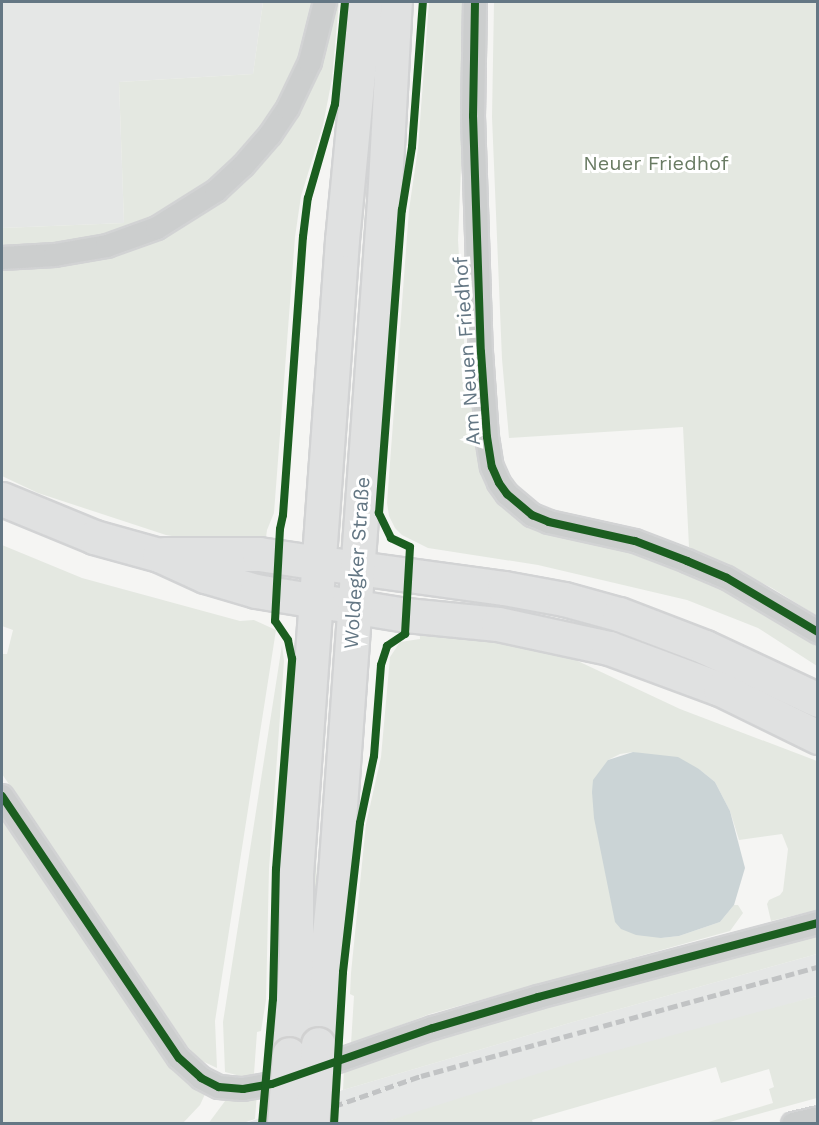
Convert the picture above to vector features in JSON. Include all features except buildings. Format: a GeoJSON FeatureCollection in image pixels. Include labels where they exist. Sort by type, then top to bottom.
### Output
{"type":"FeatureCollection","features":[{"type":"Feature","properties":{"kind":"main road","name":"Woldegker Straße"},"geometry":{"type":"LineString","coordinates":[[312,1124],[303,1049],[296,953],[296,874],[342,240],[365,2]]}},
{"type":"Feature","properties":{"kind":"main road","name":"Woldegker Straße"},"geometry":{"type":"LineString","coordinates":[[284,1124],[303,1049],[334,875],[384,202],[395,2]]}},
{"type":"Feature","properties":{"kind":"main road"},"geometry":{"type":"LineString","coordinates":[[2,499],[94,537],[159,555],[205,576],[256,591],[406,615],[498,624],[609,648],[720,689],[818,737]]}},
{"type":"Feature","properties":{"kind":"main road"},"geometry":{"type":"LineString","coordinates":[[159,555],[259,554],[504,588],[564,599],[619,614],[705,646],[818,700]]}},
{"type":"Feature","properties":{"kind":"street"},"geometry":{"type":"LineString","coordinates":[[2,258],[55,255],[107,246],[157,228],[216,190],[243,166],[270,135],[288,108],[310,62],[325,2]]}},
{"type":"Feature","properties":{"kind":"street","name":"Am Neuen Friedhof"},"geometry":{"type":"LineString","coordinates":[[475,2],[473,128],[481,352],[487,437],[492,467],[499,483],[507,494],[532,515],[549,522],[634,541],[687,561],[727,578],[818,632]]}},
{"type":"Feature","properties":{"kind":"street"},"geometry":{"type":"LineString","coordinates":[[2,796],[179,1058],[201,1078],[219,1087],[243,1089],[272,1084],[433,1028],[538,997],[818,923]]}},
{"type":"Feature","properties":{"kind":"street"},"geometry":{"type":"LineString","coordinates":[[793,1124],[818,1118]]}},
{"type":"Feature","properties":{"kind":"shaded area"},"geometry":{"type":"Polygon","coordinates":[[[2,2],[263,2],[253,74],[119,82],[124,223],[2,228],[2,2]]]}},
{"type":"Feature","properties":{"kind":"shaded area"},"geometry":{"type":"Polygon","coordinates":[[[633,752],[678,757],[699,769],[715,782],[730,811],[745,868],[734,905],[720,922],[679,936],[661,938],[636,935],[621,929],[615,922],[594,818],[593,780],[608,760],[633,752]]]}},
{"type":"Feature","properties":{"kind":"shaded area"},"geometry":{"type":"Polygon","coordinates":[[[817,954],[817,996],[381,1123],[243,1124],[343,1090],[573,1022],[817,954]]]}},
{"type":"Feature","properties":{"kind":"green space"},"geometry":{"type":"Polygon","coordinates":[[[263,2],[319,2],[313,29],[282,105],[214,185],[127,234],[2,251],[2,228],[124,223],[119,82],[253,74],[263,2]]]}},
{"type":"Feature","properties":{"kind":"green space"},"geometry":{"type":"Polygon","coordinates":[[[331,2],[339,2],[332,79],[323,125],[301,196],[295,237],[274,513],[267,530],[265,545],[213,543],[166,535],[38,493],[2,476],[2,264],[85,258],[247,170],[331,2]]]}},
{"type":"Feature","properties":{"kind":"green space"},"geometry":{"type":"Polygon","coordinates":[[[383,2],[343,531],[366,200],[363,149],[383,2]]]}},
{"type":"Feature","properties":{"kind":"green space"},"geometry":{"type":"Polygon","coordinates":[[[429,2],[468,2],[458,240],[467,391],[474,397],[491,484],[637,552],[723,585],[817,640],[817,666],[758,628],[687,600],[538,565],[428,548],[402,535],[395,528],[389,516],[387,503],[409,210],[418,148],[429,2]]]}},
{"type":"Feature","properties":{"kind":"green space","name":"Neuer Friedhof"},"geometry":{"type":"Polygon","coordinates":[[[494,2],[817,2],[817,616],[772,588],[689,547],[683,427],[509,438],[502,359],[492,117],[494,2]]]}},
{"type":"Feature","properties":{"kind":"green space"},"geometry":{"type":"Polygon","coordinates":[[[2,545],[82,578],[240,621],[254,620],[276,630],[215,1021],[217,1068],[200,1060],[187,1046],[2,774],[2,654],[7,654],[13,630],[2,626],[2,545]]]}},
{"type":"Feature","properties":{"kind":"green space"},"geometry":{"type":"Polygon","coordinates":[[[419,624],[550,648],[680,709],[817,761],[817,910],[771,921],[767,904],[769,900],[783,891],[788,849],[782,834],[739,840],[730,811],[715,782],[699,769],[633,752],[620,754],[608,760],[661,938],[679,936],[720,922],[734,905],[738,905],[743,913],[730,931],[430,1014],[351,1044],[354,996],[350,994],[351,973],[366,824],[381,757],[390,657],[400,642],[420,639],[419,624]]]}},
{"type":"Feature","properties":{"kind":"green space"},"geometry":{"type":"Polygon","coordinates":[[[282,645],[284,661],[269,869],[266,1000],[261,1031],[257,1032],[254,1074],[244,1077],[225,1072],[223,1022],[282,645]]]}},
{"type":"Feature","properties":{"kind":"green space"},"geometry":{"type":"Polygon","coordinates":[[[321,674],[329,674],[316,858],[318,918],[307,954],[321,674]]]}},
{"type":"Feature","properties":{"kind":"green space"},"geometry":{"type":"Polygon","coordinates":[[[2,812],[206,1092],[200,1105],[183,1123],[2,1123],[2,812]]]}},
{"type":"Feature","properties":{"kind":"green space"},"geometry":{"type":"Polygon","coordinates":[[[817,933],[817,954],[573,1022],[343,1090],[344,1070],[435,1037],[817,933]]]}},
{"type":"Feature","properties":{"kind":"green space"},"geometry":{"type":"Polygon","coordinates":[[[817,996],[817,1098],[726,1123],[705,1123],[773,1103],[769,1089],[774,1087],[769,1069],[721,1083],[716,1067],[532,1120],[533,1123],[381,1123],[581,1060],[817,996]]]}},
{"type":"Feature","properties":{"kind":"green space"},"geometry":{"type":"Polygon","coordinates":[[[257,1093],[255,1119],[243,1123],[208,1124],[228,1097],[257,1093]]]}},
{"type":"Feature","properties":{"kind":"railway"},"geometry":{"type":"LineString","coordinates":[[283,1124],[421,1076],[818,967]]}},
{"type":"Feature","properties":{"kind":"cycle path"},"geometry":{"type":"LineString","coordinates":[[262,1124],[273,999],[276,869],[292,659],[288,640],[275,621],[280,529],[283,515],[303,237],[308,198],[335,104],[345,2]]}},
{"type":"Feature","properties":{"kind":"cycle path"},"geometry":{"type":"LineString","coordinates":[[334,1124],[343,972],[360,823],[374,756],[381,665],[387,646],[405,634],[410,547],[391,538],[379,513],[402,210],[412,147],[423,2]]}},
{"type":"Feature","properties":{"kind":"cycle path"},"geometry":{"type":"LineString","coordinates":[[475,2],[473,116],[481,352],[487,437],[492,467],[499,483],[507,494],[532,515],[549,522],[635,541],[687,561],[727,578],[818,632]]}},
{"type":"Feature","properties":{"kind":"cycle path"},"geometry":{"type":"LineString","coordinates":[[2,796],[179,1058],[201,1078],[219,1087],[243,1089],[272,1084],[433,1028],[538,997],[818,923]]}}]}
